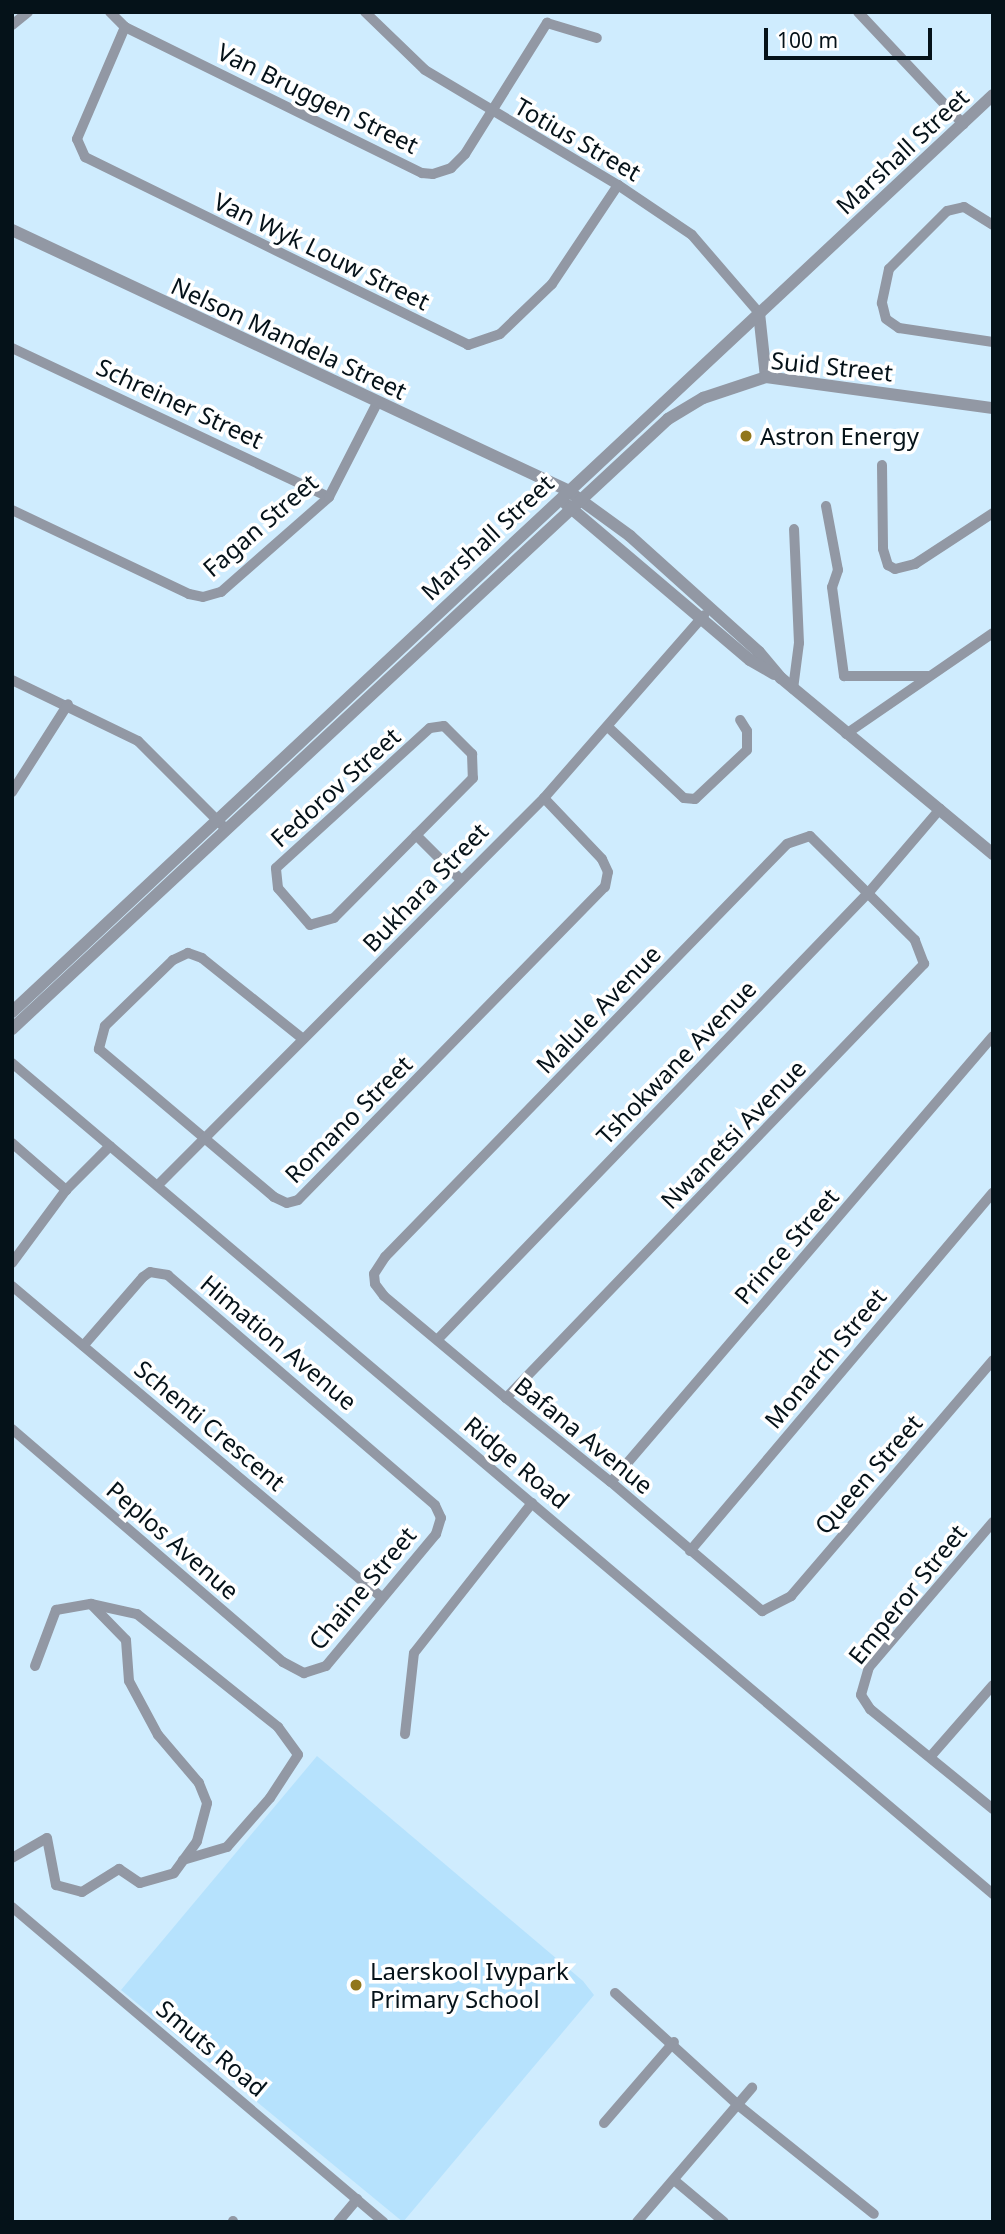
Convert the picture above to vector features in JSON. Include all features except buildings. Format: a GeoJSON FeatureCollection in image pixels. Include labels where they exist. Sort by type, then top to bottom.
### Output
{"type":"FeatureCollection","features":[{"type":"Feature","properties":{"kind":"street"},"geometry":{"type":"LineString","coordinates":[[12,26],[28,12]]}},
{"type":"Feature","properties":{"kind":"street","name":"Van Bruggen Street"},"geometry":{"type":"LineString","coordinates":[[110,12],[125,27],[422,173],[442,172],[460,161],[547,23],[597,38]]}},
{"type":"Feature","properties":{"kind":"street","name":"Totius Street"},"geometry":{"type":"LineString","coordinates":[[365,12],[416,63],[491,112],[618,185],[692,235],[759,313]]}},
{"type":"Feature","properties":{"kind":"street"},"geometry":{"type":"LineString","coordinates":[[858,12],[963,124]]}},
{"type":"Feature","properties":{"kind":"street","name":"Van Wyk Louw Street"},"geometry":{"type":"LineString","coordinates":[[125,27],[77,139],[85,157],[468,345],[500,334],[552,284],[618,185]]}},
{"type":"Feature","properties":{"kind":"street","name":"Marshall Street"},"geometry":{"type":"LineString","coordinates":[[12,1029],[563,494],[993,95]]}},
{"type":"Feature","properties":{"kind":"street"},"geometry":{"type":"LineString","coordinates":[[993,225],[964,207],[947,211],[889,269],[882,303],[886,319],[899,328],[993,342]]}},
{"type":"Feature","properties":{"kind":"street","name":"Nelson Mandela Street"},"geometry":{"type":"LineString","coordinates":[[12,230],[547,483],[661,563],[711,607],[793,689],[993,855]]}},
{"type":"Feature","properties":{"kind":"street"},"geometry":{"type":"LineString","coordinates":[[759,313],[766,377]]}},
{"type":"Feature","properties":{"kind":"street","name":"Schreiner Street"},"geometry":{"type":"LineString","coordinates":[[12,348],[329,497]]}},
{"type":"Feature","properties":{"kind":"street","name":"Suid Street"},"geometry":{"type":"LineString","coordinates":[[577,505],[668,419],[703,398],[766,377],[993,408]]}},
{"type":"Feature","properties":{"kind":"street","name":"Fagan Street"},"geometry":{"type":"LineString","coordinates":[[12,510],[203,597],[227,588],[329,497],[377,403]]}},
{"type":"Feature","properties":{"kind":"street"},"geometry":{"type":"LineString","coordinates":[[882,465],[883,549],[888,565],[895,569],[915,564],[993,513]]}},
{"type":"Feature","properties":{"kind":"street","name":"Marshall Street"},"geometry":{"type":"LineString","coordinates":[[12,1012],[577,505]]}},
{"type":"Feature","properties":{"kind":"street","name":"Nelson Mandela Street"},"geometry":{"type":"LineString","coordinates":[[577,505],[750,660],[781,678]]}},
{"type":"Feature","properties":{"kind":"street"},"geometry":{"type":"LineString","coordinates":[[826,506],[838,570],[833,599],[844,676],[928,676]]}},
{"type":"Feature","properties":{"kind":"street"},"geometry":{"type":"LineString","coordinates":[[793,689],[799,643],[794,529]]}},
{"type":"Feature","properties":{"kind":"street"},"geometry":{"type":"LineString","coordinates":[[652,575],[661,563]]}},
{"type":"Feature","properties":{"kind":"street","name":"Bukhara Street"},"geometry":{"type":"LineString","coordinates":[[158,1185],[459,878],[544,798],[711,607]]}},
{"type":"Feature","properties":{"kind":"street"},"geometry":{"type":"LineString","coordinates":[[846,734],[898,695],[992,634]]}},
{"type":"Feature","properties":{"kind":"street"},"geometry":{"type":"LineString","coordinates":[[12,680],[68,704],[149,749],[221,824]]}},
{"type":"Feature","properties":{"kind":"street"},"geometry":{"type":"LineString","coordinates":[[12,792],[68,704]]}},
{"type":"Feature","properties":{"kind":"street"},"geometry":{"type":"LineString","coordinates":[[608,727],[684,798],[695,799],[747,750],[748,738],[740,720]]}},
{"type":"Feature","properties":{"kind":"street","name":"Fedorov Street"},"geometry":{"type":"LineString","coordinates":[[444,726],[472,754],[473,778],[416,835],[334,918],[319,925],[310,926],[275,881],[276,869],[430,728],[444,726]]}},
{"type":"Feature","properties":{"kind":"street","name":"Romano Street"},"geometry":{"type":"LineString","coordinates":[[303,1039],[202,958],[188,953],[173,960],[105,1026],[99,1040],[102,1054],[280,1202],[298,1200],[605,887],[608,872],[602,859],[544,798]]}},
{"type":"Feature","properties":{"kind":"street","name":"Tshokwane Avenue"},"geometry":{"type":"LineString","coordinates":[[438,1339],[870,891],[940,809]]}},
{"type":"Feature","properties":{"kind":"street"},"geometry":{"type":"LineString","coordinates":[[416,835],[459,878]]}},
{"type":"Feature","properties":{"kind":"street","name":"Malule Avenue"},"geometry":{"type":"LineString","coordinates":[[375,1284],[374,1274],[386,1257],[787,844],[810,836],[820,841],[870,891]]}},
{"type":"Feature","properties":{"kind":"street","name":"Nwanetsi Avenue"},"geometry":{"type":"LineString","coordinates":[[506,1398],[924,964],[921,950],[870,891]]}},
{"type":"Feature","properties":{"kind":"street","name":"Prince Street"},"geometry":{"type":"LineString","coordinates":[[611,1482],[993,1036]]}},
{"type":"Feature","properties":{"kind":"street","name":"Ridge Road"},"geometry":{"type":"LineString","coordinates":[[12,1063],[993,1894]]}},
{"type":"Feature","properties":{"kind":"street"},"geometry":{"type":"LineString","coordinates":[[12,1143],[66,1190]]}},
{"type":"Feature","properties":{"kind":"street"},"geometry":{"type":"LineString","coordinates":[[12,1263],[66,1190],[110,1146]]}},
{"type":"Feature","properties":{"kind":"street","name":"Monarch Street"},"geometry":{"type":"LineString","coordinates":[[690,1550],[993,1193]]}},
{"type":"Feature","properties":{"kind":"street","name":"Himation Avenue"},"geometry":{"type":"LineString","coordinates":[[83,1346],[143,1276],[150,1272],[168,1275],[425,1495],[439,1512],[440,1524]]}},
{"type":"Feature","properties":{"kind":"street","name":"Bafana Avenue"},"geometry":{"type":"LineString","coordinates":[[375,1284],[506,1398],[611,1482],[753,1606],[771,1610]]}},
{"type":"Feature","properties":{"kind":"street","name":"Schenti Crescent"},"geometry":{"type":"LineString","coordinates":[[12,1286],[382,1597]]}},
{"type":"Feature","properties":{"kind":"street","name":"Queen Street"},"geometry":{"type":"LineString","coordinates":[[771,1610],[791,1596],[993,1360]]}},
{"type":"Feature","properties":{"kind":"street","name":"Peplos Avenue"},"geometry":{"type":"LineString","coordinates":[[12,1429],[283,1662],[311,1673]]}},
{"type":"Feature","properties":{"kind":"street"},"geometry":{"type":"LineString","coordinates":[[405,1734],[414,1653],[532,1503]]}},
{"type":"Feature","properties":{"kind":"street","name":"Emperor Street"},"geometry":{"type":"LineString","coordinates":[[931,1756],[870,1709],[861,1695],[869,1667],[993,1522]]}},
{"type":"Feature","properties":{"kind":"street","name":"Chaine Street"},"geometry":{"type":"LineString","coordinates":[[311,1673],[326,1666],[440,1524]]}},
{"type":"Feature","properties":{"kind":"street"},"geometry":{"type":"LineString","coordinates":[[12,1858],[47,1838],[55,1885],[82,1892],[119,1869],[140,1883],[174,1873],[197,1841],[207,1803],[200,1783],[158,1735],[129,1681],[126,1640],[91,1604]]}},
{"type":"Feature","properties":{"kind":"street"},"geometry":{"type":"LineString","coordinates":[[35,1666],[56,1610],[91,1604],[137,1614],[278,1727],[298,1755],[270,1798],[227,1847],[183,1860]]}},
{"type":"Feature","properties":{"kind":"street"},"geometry":{"type":"LineString","coordinates":[[993,1685],[931,1756],[993,1809]]}},
{"type":"Feature","properties":{"kind":"street","name":"Smuts Road"},"geometry":{"type":"LineString","coordinates":[[12,1907],[384,2222]]}},
{"type":"Feature","properties":{"kind":"street"},"geometry":{"type":"LineString","coordinates":[[615,1993],[674,2042],[738,2105],[874,2214]]}},
{"type":"Feature","properties":{"kind":"street"},"geometry":{"type":"LineString","coordinates":[[604,2123],[674,2042]]}},
{"type":"Feature","properties":{"kind":"street"},"geometry":{"type":"LineString","coordinates":[[637,2222],[752,2088]]}},
{"type":"Feature","properties":{"kind":"street"},"geometry":{"type":"LineString","coordinates":[[674,2180],[724,2222]]}},
{"type":"Feature","properties":{"kind":"street"},"geometry":{"type":"LineString","coordinates":[[338,2222],[357,2199]]}},
{"type":"Feature","properties":{"kind":"shaded area","name":"Laerskool Ivypark Primary School"},"geometry":{"type":"Polygon","coordinates":[[[317,1756],[583,1981],[594,1995],[403,2222],[121,1990],[317,1756]]]}},
{"type":"Feature","properties":{"kind":"place","name":"Astron Energy"},"geometry":{"type":"Point","coordinates":[746,436]}},
{"type":"Feature","properties":{"kind":"place","name":"Laerskool Ivypark Primary School"},"geometry":{"type":"Point","coordinates":[356,1985]}}]}
